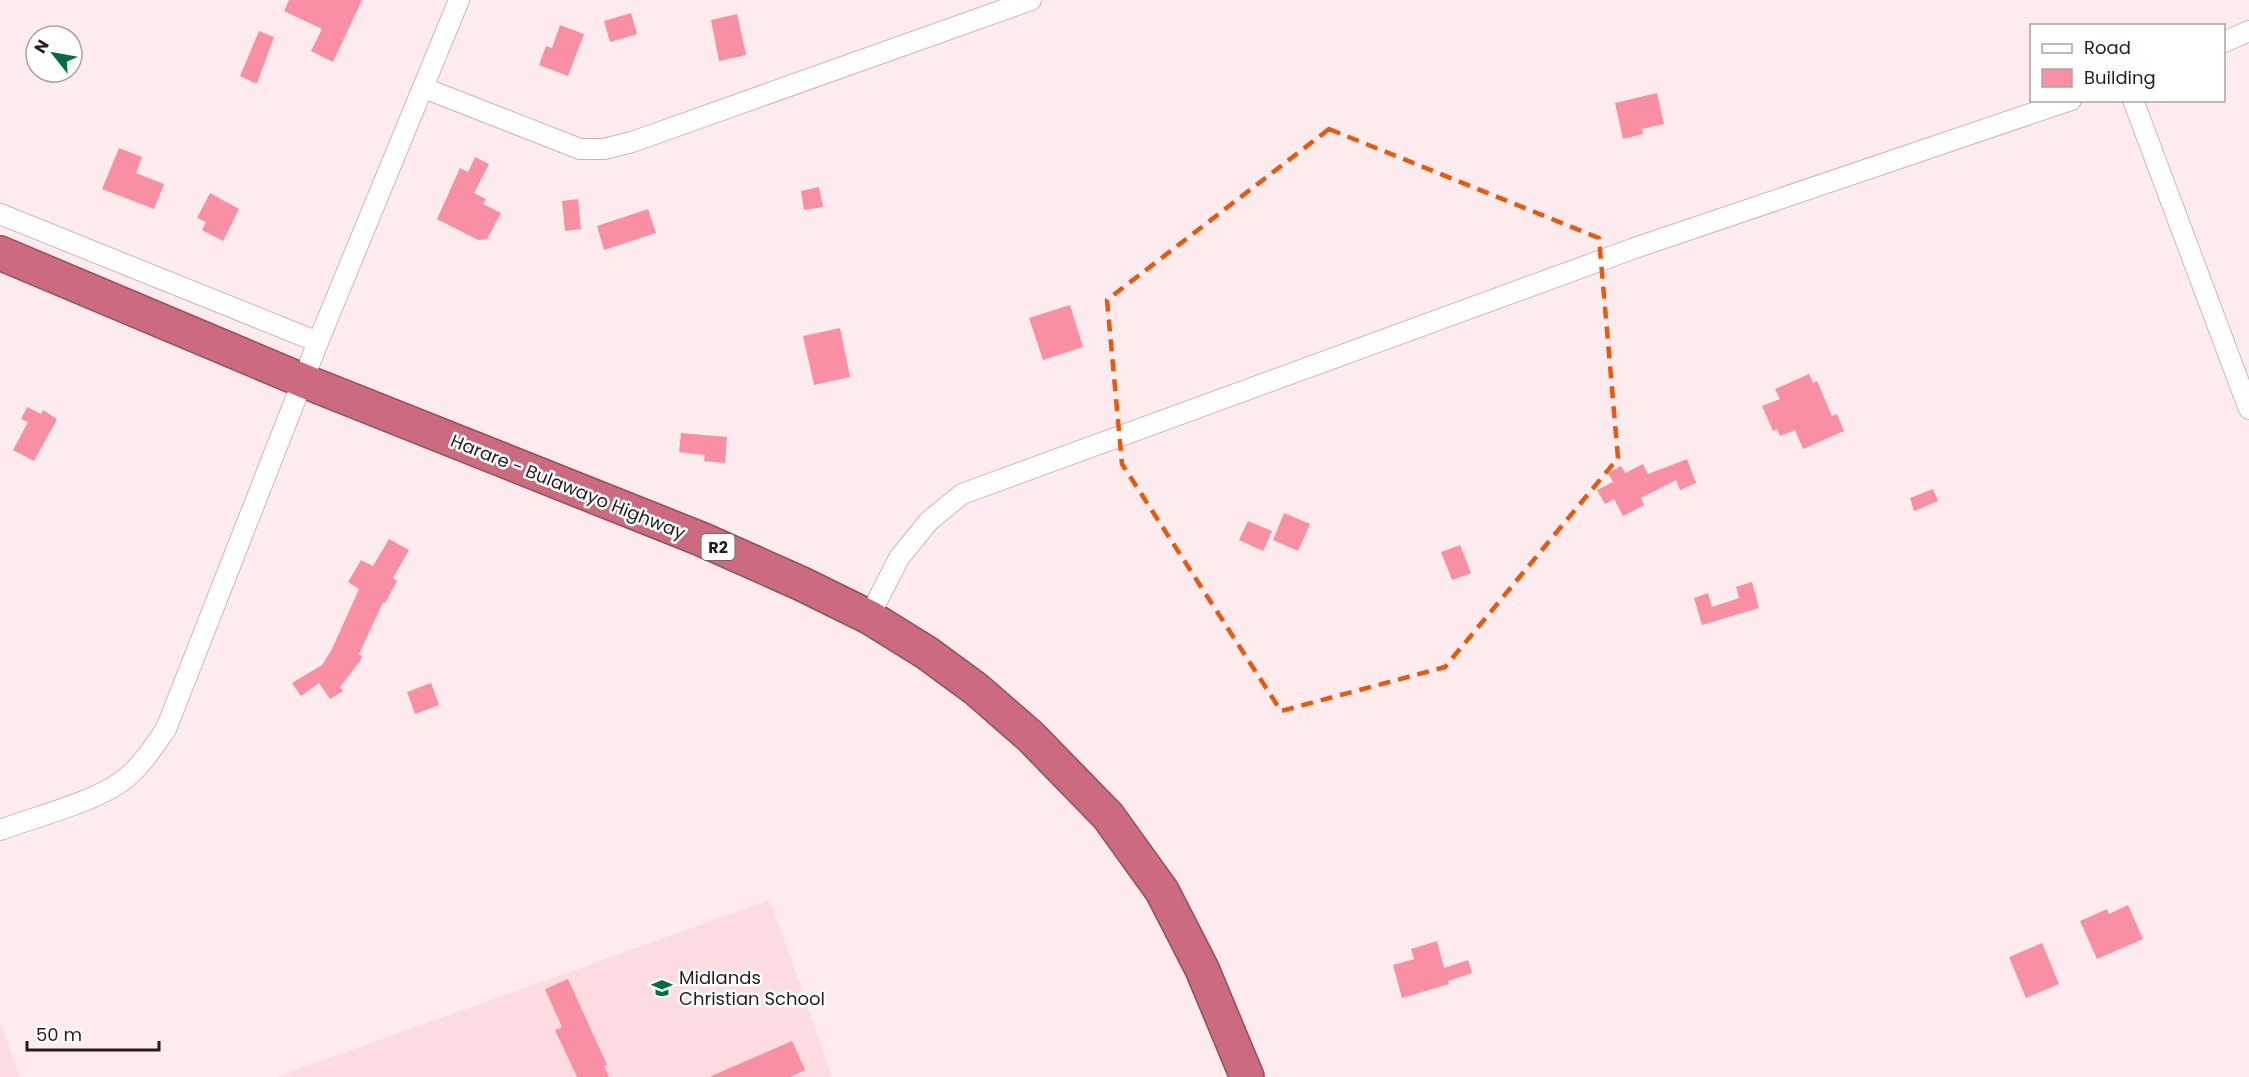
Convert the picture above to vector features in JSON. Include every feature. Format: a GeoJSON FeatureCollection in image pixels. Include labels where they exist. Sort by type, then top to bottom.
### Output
{"type":"FeatureCollection","features":[{"type":"Feature","properties":{"kind":"highway","name":"Harare - Bulawayo Highway"},"geometry":{"type":"LineString","coordinates":[[0,254],[304,381],[701,540],[869,617],[927,653],[976,689],[1030,736],[1108,816],[1162,891],[1202,969],[1247,1077]]}},
{"type":"Feature","properties":{"kind":"street"},"geometry":{"type":"LineString","coordinates":[[0,830],[97,795],[122,781],[144,761],[166,729],[318,342],[459,0]]}},
{"type":"Feature","properties":{"kind":"street"},"geometry":{"type":"LineString","coordinates":[[424,88],[580,149],[604,149],[632,142],[1031,0]]}},
{"type":"Feature","properties":{"kind":"street"},"geometry":{"type":"LineString","coordinates":[[2225,41],[2249,31]]}},
{"type":"Feature","properties":{"kind":"street"},"geometry":{"type":"LineString","coordinates":[[869,617],[899,558],[929,521],[962,494],[1632,249],[2065,102]]}},
{"type":"Feature","properties":{"kind":"street"},"geometry":{"type":"LineString","coordinates":[[2134,102],[2249,409]]}},
{"type":"Feature","properties":{"kind":"street"},"geometry":{"type":"LineString","coordinates":[[0,214],[318,342]]}},
{"type":"Feature","properties":{"kind":"highlighted area"},"geometry":{"type":"Polygon","coordinates":[[[1329,129],[1599,238],[1618,458],[1445,667],[1281,711],[1122,464],[1107,300],[1329,129]]]}},
{"type":"Feature","properties":{"kind":"shaded area","name":"Midlands Christian School"},"geometry":{"type":"Polygon","coordinates":[[[770,900],[832,1077],[276,1077],[770,900]]]}},
{"type":"Feature","properties":{"kind":"shaded area"},"geometry":{"type":"Polygon","coordinates":[[[0,1022],[20,1077],[0,1077],[0,1022]]]}},
{"type":"Feature","properties":{"kind":"building"},"geometry":{"type":"Polygon","coordinates":[[[289,0],[362,0],[333,62],[311,51],[322,29],[284,11],[289,0]]]}},
{"type":"Feature","properties":{"kind":"building"},"geometry":{"type":"Polygon","coordinates":[[[631,13],[637,34],[610,42],[604,21],[631,13]]]}},
{"type":"Feature","properties":{"kind":"building"},"geometry":{"type":"Polygon","coordinates":[[[737,14],[746,55],[719,61],[711,20],[737,14]]]}},
{"type":"Feature","properties":{"kind":"building"},"geometry":{"type":"Polygon","coordinates":[[[560,25],[584,34],[568,76],[539,65],[546,46],[552,48],[560,25]]]}},
{"type":"Feature","properties":{"kind":"building"},"geometry":{"type":"Polygon","coordinates":[[[259,31],[274,37],[257,83],[255,83],[240,76],[259,31]]]}},
{"type":"Feature","properties":{"kind":"building"},"geometry":{"type":"Polygon","coordinates":[[[1657,93],[1664,124],[1642,129],[1643,134],[1623,139],[1615,103],[1657,93]]]}},
{"type":"Feature","properties":{"kind":"building"},"geometry":{"type":"Polygon","coordinates":[[[119,148],[142,157],[136,173],[164,184],[154,209],[102,189],[119,148]]]}},
{"type":"Feature","properties":{"kind":"building"},"geometry":{"type":"Polygon","coordinates":[[[475,157],[489,164],[474,193],[486,199],[483,204],[501,213],[487,239],[478,240],[437,219],[460,168],[468,172],[475,157]]]}},
{"type":"Feature","properties":{"kind":"building"},"geometry":{"type":"Polygon","coordinates":[[[819,187],[823,207],[804,210],[801,191],[819,187]]]}},
{"type":"Feature","properties":{"kind":"building"},"geometry":{"type":"Polygon","coordinates":[[[210,193],[239,209],[223,241],[202,230],[206,222],[197,218],[210,193]]]}},
{"type":"Feature","properties":{"kind":"building"},"geometry":{"type":"Polygon","coordinates":[[[578,199],[581,229],[565,231],[562,201],[578,199]]]}},
{"type":"Feature","properties":{"kind":"building"},"geometry":{"type":"Polygon","coordinates":[[[648,209],[656,233],[604,250],[597,226],[648,209]]]}},
{"type":"Feature","properties":{"kind":"building"},"geometry":{"type":"Polygon","coordinates":[[[1070,305],[1083,347],[1043,360],[1029,318],[1070,305]]]}},
{"type":"Feature","properties":{"kind":"building"},"geometry":{"type":"Polygon","coordinates":[[[840,328],[850,377],[814,385],[803,336],[840,328]]]}},
{"type":"Feature","properties":{"kind":"building"},"geometry":{"type":"Polygon","coordinates":[[[1809,374],[1813,383],[1817,381],[1832,416],[1837,414],[1844,431],[1803,449],[1795,430],[1780,436],[1777,429],[1773,431],[1762,406],[1780,399],[1775,389],[1809,374]]]}},
{"type":"Feature","properties":{"kind":"building"},"geometry":{"type":"Polygon","coordinates":[[[27,407],[41,414],[43,410],[57,419],[34,461],[13,450],[28,422],[21,419],[27,407]]]}},
{"type":"Feature","properties":{"kind":"building"},"geometry":{"type":"Polygon","coordinates":[[[681,433],[727,437],[725,463],[704,461],[705,455],[679,452],[681,433]]]}},
{"type":"Feature","properties":{"kind":"building"},"geometry":{"type":"Polygon","coordinates":[[[1687,459],[1696,483],[1680,490],[1676,480],[1641,498],[1644,505],[1623,516],[1614,499],[1605,504],[1597,490],[1613,482],[1608,473],[1621,466],[1625,473],[1643,464],[1648,474],[1687,459]]]}},
{"type":"Feature","properties":{"kind":"building"},"geometry":{"type":"Polygon","coordinates":[[[1933,489],[1938,501],[1914,511],[1910,498],[1933,489]]]}},
{"type":"Feature","properties":{"kind":"building"},"geometry":{"type":"Polygon","coordinates":[[[1284,513],[1310,524],[1298,551],[1273,540],[1284,513]]]}},
{"type":"Feature","properties":{"kind":"building"},"geometry":{"type":"Polygon","coordinates":[[[1248,521],[1272,531],[1263,551],[1239,540],[1248,521]]]}},
{"type":"Feature","properties":{"kind":"building"},"geometry":{"type":"Polygon","coordinates":[[[389,539],[409,550],[393,578],[397,581],[385,603],[383,602],[359,654],[362,656],[360,661],[340,687],[343,691],[330,699],[319,683],[301,696],[292,683],[322,665],[332,649],[359,589],[348,582],[361,560],[373,566],[389,539]]]}},
{"type":"Feature","properties":{"kind":"building"},"geometry":{"type":"Polygon","coordinates":[[[1460,545],[1471,573],[1452,580],[1441,552],[1460,545]]]}},
{"type":"Feature","properties":{"kind":"building"},"geometry":{"type":"Polygon","coordinates":[[[1752,582],[1759,608],[1702,625],[1694,598],[1708,593],[1712,607],[1739,598],[1736,587],[1752,582]]]}},
{"type":"Feature","properties":{"kind":"building"},"geometry":{"type":"Polygon","coordinates":[[[431,683],[439,705],[415,714],[407,692],[431,683]]]}},
{"type":"Feature","properties":{"kind":"building"},"geometry":{"type":"Polygon","coordinates":[[[2128,905],[2143,939],[2097,959],[2080,921],[2107,909],[2109,914],[2128,905]]]}},
{"type":"Feature","properties":{"kind":"building"},"geometry":{"type":"Polygon","coordinates":[[[1437,941],[1444,968],[1468,960],[1472,973],[1448,981],[1449,984],[1402,998],[1393,965],[1414,959],[1411,949],[1437,941]]]}},
{"type":"Feature","properties":{"kind":"building"},"geometry":{"type":"Polygon","coordinates":[[[2042,943],[2059,984],[2026,998],[2009,957],[2042,943]]]}},
{"type":"Feature","properties":{"kind":"building"},"geometry":{"type":"Polygon","coordinates":[[[568,979],[607,1065],[604,1066],[609,1077],[577,1077],[555,1030],[562,1027],[545,989],[568,979]]]}},
{"type":"Feature","properties":{"kind":"building"},"geometry":{"type":"Polygon","coordinates":[[[792,1041],[805,1070],[790,1077],[709,1077],[792,1041]]]}},
{"type":"Feature","properties":{"kind":"place","name":"Midlands Christian School"},"geometry":{"type":"Point","coordinates":[662,988]}}]}
